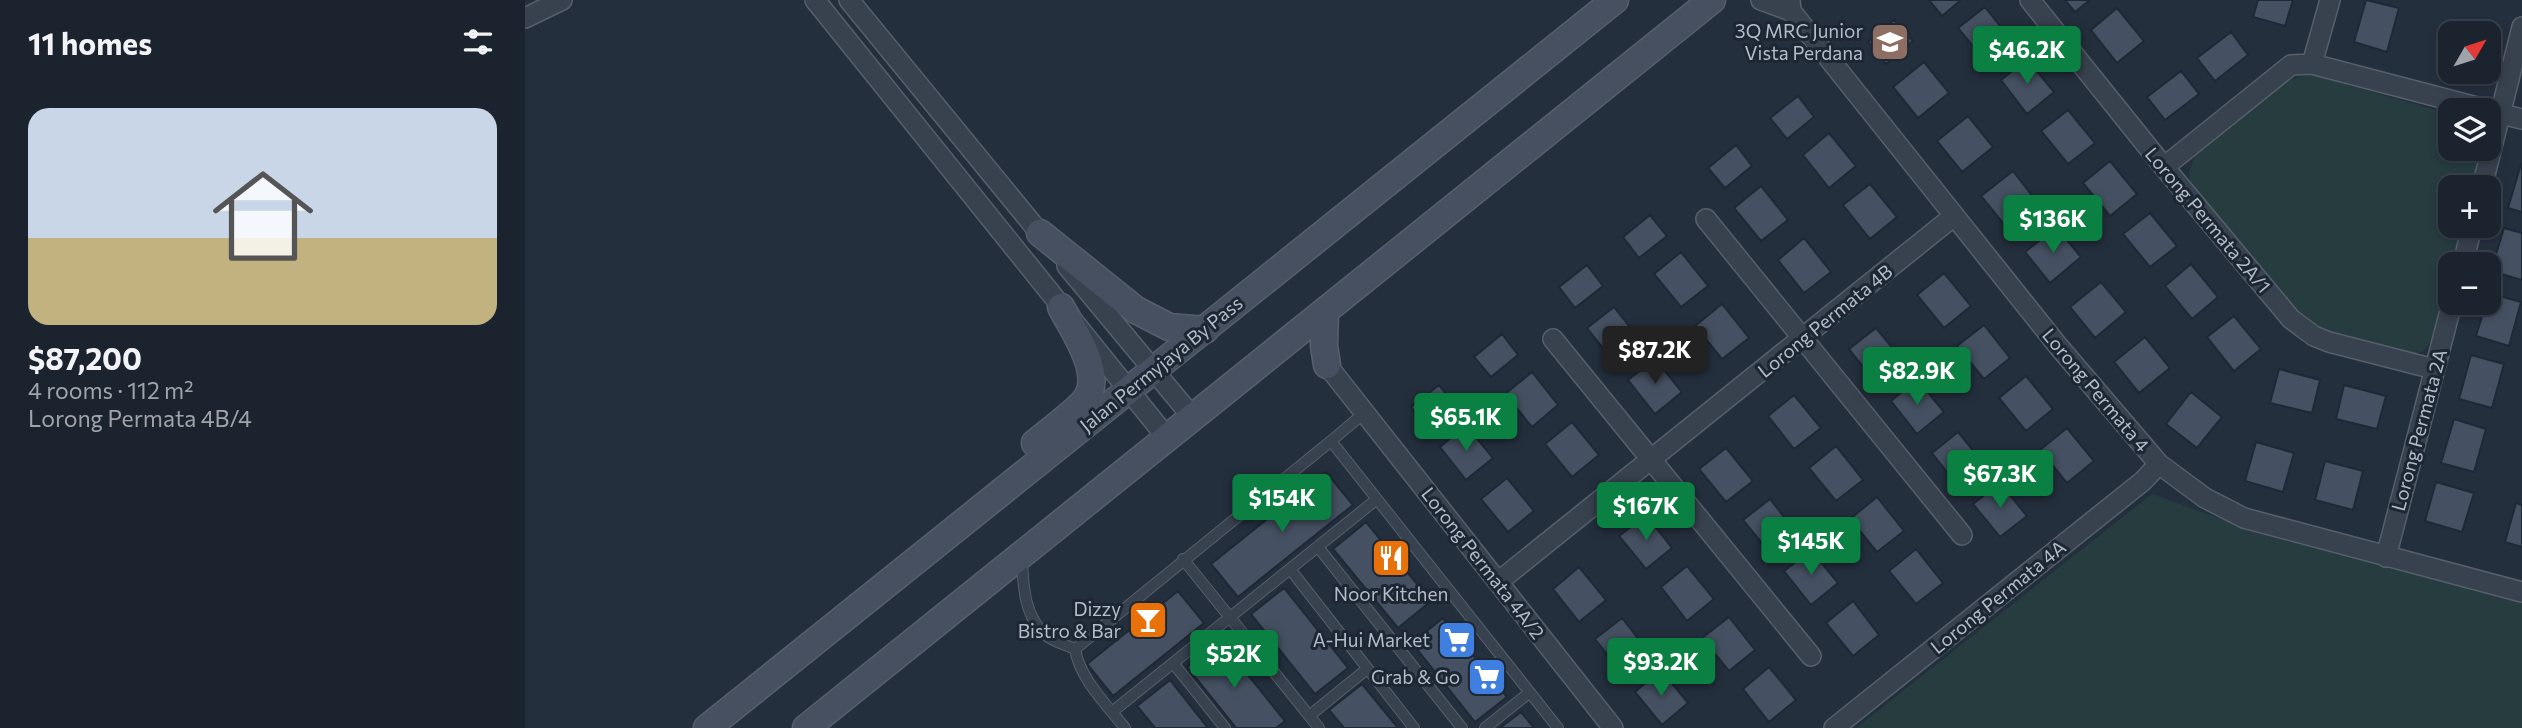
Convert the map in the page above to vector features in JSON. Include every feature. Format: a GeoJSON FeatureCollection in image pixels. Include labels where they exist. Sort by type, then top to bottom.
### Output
{"type":"FeatureCollection","features":[{"type":"Feature","properties":{"kind":"main road","name":"Jalan Permyjaya By Pass"},"geometry":{"type":"LineString","coordinates":[[707,728],[1615,0]]}},
{"type":"Feature","properties":{"kind":"main road"},"geometry":{"type":"LineString","coordinates":[[806,728],[1716,1]]}},
{"type":"Feature","properties":{"kind":"main road"},"geometry":{"type":"LineString","coordinates":[[1040,233],[1136,310],[1169,327],[1205,330]]}},
{"type":"Feature","properties":{"kind":"main road"},"geometry":{"type":"LineString","coordinates":[[951,531],[965,500],[1087,398],[1091,377],[1089,357],[1061,307]]}},
{"type":"Feature","properties":{"kind":"main road"},"geometry":{"type":"LineString","coordinates":[[1325,311],[1324,346],[1327,365]]}},
{"type":"Feature","properties":{"kind":"street"},"geometry":{"type":"LineString","coordinates":[[525,19],[562,0]]}},
{"type":"Feature","properties":{"kind":"street"},"geometry":{"type":"LineString","coordinates":[[815,0],[1168,439]]}},
{"type":"Feature","properties":{"kind":"street"},"geometry":{"type":"LineString","coordinates":[[849,0],[1194,419]]}},
{"type":"Feature","properties":{"kind":"street"},"geometry":{"type":"LineString","coordinates":[[1761,0],[1791,5]]}},
{"type":"Feature","properties":{"kind":"street","name":"Lorong Permata 2A/1"},"geometry":{"type":"LineString","coordinates":[[2030,0],[2164,167],[2301,328],[2313,336],[2343,347],[2434,369]]}},
{"type":"Feature","properties":{"kind":"street"},"geometry":{"type":"LineString","coordinates":[[2312,64],[2330,0]]}},
{"type":"Feature","properties":{"kind":"street","name":"Lorong Permata 4"},"geometry":{"type":"LineString","coordinates":[[1791,5],[2059,347],[2159,464],[2205,498],[2244,518],[2522,592]]}},
{"type":"Feature","properties":{"kind":"street"},"geometry":{"type":"LineString","coordinates":[[2497,98],[2522,27]]}},
{"type":"Feature","properties":{"kind":"street"},"geometry":{"type":"LineString","coordinates":[[2164,167],[2291,65],[2312,64],[2442,98]]}},
{"type":"Feature","properties":{"kind":"street"},"geometry":{"type":"LineString","coordinates":[[2501,113],[2522,119]]}},
{"type":"Feature","properties":{"kind":"street","name":"Lorong Permata 4B"},"geometry":{"type":"LineString","coordinates":[[1498,582],[1954,216]]}},
{"type":"Feature","properties":{"kind":"street"},"geometry":{"type":"LineString","coordinates":[[1706,219],[1962,535]]}},
{"type":"Feature","properties":{"kind":"street","name":"Lorong Permata 2A"},"geometry":{"type":"LineString","coordinates":[[2386,557],[2449,315]]}},
{"type":"Feature","properties":{"kind":"street"},"geometry":{"type":"LineString","coordinates":[[1553,339],[1811,656]]}},
{"type":"Feature","properties":{"kind":"street","name":"Lorong Permata 4A/2"},"geometry":{"type":"LineString","coordinates":[[1327,365],[1498,582],[1606,725]]}},
{"type":"Feature","properties":{"kind":"street","name":"Lorong Permata 4A"},"geometry":{"type":"LineString","coordinates":[[1834,728],[2143,481],[2159,464]]}},
{"type":"Feature","properties":{"kind":"lane"},"geometry":{"type":"LineString","coordinates":[[1075,649],[1364,413]]}},
{"type":"Feature","properties":{"kind":"lane"},"geometry":{"type":"LineString","coordinates":[[1331,441],[1558,728]]}},
{"type":"Feature","properties":{"kind":"lane"},"geometry":{"type":"LineString","coordinates":[[1112,712],[1377,499]]}},
{"type":"Feature","properties":{"kind":"lane"},"geometry":{"type":"LineString","coordinates":[[1318,547],[1462,728]]}},
{"type":"Feature","properties":{"kind":"lane"},"geometry":{"type":"LineString","coordinates":[[1022,554],[1024,592],[1031,614],[1048,637],[1075,649]]}},
{"type":"Feature","properties":{"kind":"lane"},"geometry":{"type":"LineString","coordinates":[[1183,559],[1319,728]]}},
{"type":"Feature","properties":{"kind":"lane"},"geometry":{"type":"LineString","coordinates":[[1290,569],[1414,728]]}},
{"type":"Feature","properties":{"kind":"lane"},"geometry":{"type":"LineString","coordinates":[[1075,649],[1077,663],[1083,674],[1125,728]]}},
{"type":"Feature","properties":{"kind":"lane"},"geometry":{"type":"LineString","coordinates":[[1173,663],[1225,728]]}},
{"type":"Feature","properties":{"kind":"lane"},"geometry":{"type":"LineString","coordinates":[[1309,716],[1367,669]]}},
{"type":"Feature","properties":{"kind":"lane"},"geometry":{"type":"LineString","coordinates":[[1485,728],[1529,693]]}},
{"type":"Feature","properties":{"kind":"green space"},"geometry":{"type":"Polygon","coordinates":[[[2309,74],[2438,111],[2438,161],[2480,161],[2478,175],[2438,175],[2438,238],[2462,238],[2458,252],[2438,252],[2438,315],[2442,315],[2436,337],[2423,351],[2406,357],[2322,332],[2285,304],[2192,193],[2189,174],[2195,154],[2286,81],[2309,74]]]}},
{"type":"Feature","properties":{"kind":"green space"},"geometry":{"type":"Polygon","coordinates":[[[2152,494],[2252,530],[2522,603],[2522,728],[1856,728],[2152,494]]]}},
{"type":"Feature","properties":{"kind":"building"},"geometry":{"type":"Polygon","coordinates":[[[1929,0],[1961,0],[1942,16],[1929,0]]]}},
{"type":"Feature","properties":{"kind":"building"},"geometry":{"type":"Polygon","coordinates":[[[2065,0],[2090,0],[2075,12],[2065,0]]]}},
{"type":"Feature","properties":{"kind":"building"},"geometry":{"type":"Polygon","coordinates":[[[2258,0],[2293,0],[2285,26],[2253,17],[2258,0]]]}},
{"type":"Feature","properties":{"kind":"building"},"geometry":{"type":"Polygon","coordinates":[[[2366,0],[2399,8],[2387,52],[2354,42],[2366,0]]]}},
{"type":"Feature","properties":{"kind":"building"},"geometry":{"type":"Polygon","coordinates":[[[1985,7],[2011,40],[1985,61],[1958,28],[1985,7]]]}},
{"type":"Feature","properties":{"kind":"building"},"geometry":{"type":"Polygon","coordinates":[[[2117,8],[2144,41],[2117,63],[2091,30],[2117,8]]]}},
{"type":"Feature","properties":{"kind":"building","name":"3Q MRC Junior Vista Perdana"},"geometry":{"type":"Polygon","coordinates":[[[1894,20],[1913,41],[1886,64],[1868,42],[1894,20]]]}},
{"type":"Feature","properties":{"kind":"building"},"geometry":{"type":"Polygon","coordinates":[[[2231,32],[2248,55],[2215,81],[2197,58],[2231,32]]]}},
{"type":"Feature","properties":{"kind":"building"},"geometry":{"type":"Polygon","coordinates":[[[2027,59],[2054,92],[2027,114],[2001,80],[2027,59]]]}},
{"type":"Feature","properties":{"kind":"building"},"geometry":{"type":"Polygon","coordinates":[[[1924,62],[1949,93],[1918,118],[1893,87],[1924,62]]]}},
{"type":"Feature","properties":{"kind":"building"},"geometry":{"type":"Polygon","coordinates":[[[2181,71],[2199,94],[2165,120],[2147,97],[2181,71]]]}},
{"type":"Feature","properties":{"kind":"building"},"geometry":{"type":"Polygon","coordinates":[[[1798,96],[1814,117],[1787,139],[1770,118],[1798,96]]]}},
{"type":"Feature","properties":{"kind":"building"},"geometry":{"type":"Polygon","coordinates":[[[2068,110],[2095,143],[2068,164],[2041,131],[2068,110]]]}},
{"type":"Feature","properties":{"kind":"building"},"geometry":{"type":"Polygon","coordinates":[[[1968,116],[1993,147],[1962,172],[1937,141],[1968,116]]]}},
{"type":"Feature","properties":{"kind":"building"},"geometry":{"type":"Polygon","coordinates":[[[1829,133],[1856,166],[1829,188],[1803,155],[1829,133]]]}},
{"type":"Feature","properties":{"kind":"building"},"geometry":{"type":"Polygon","coordinates":[[[1736,145],[1752,166],[1725,188],[1708,168],[1736,145]]]}},
{"type":"Feature","properties":{"kind":"building"},"geometry":{"type":"Polygon","coordinates":[[[2110,161],[2137,194],[2110,216],[2083,183],[2110,161]]]}},
{"type":"Feature","properties":{"kind":"building"},"geometry":{"type":"Polygon","coordinates":[[[2522,165],[2522,212],[2508,208],[2522,165]]]}},
{"type":"Feature","properties":{"kind":"building"},"geometry":{"type":"Polygon","coordinates":[[[2013,171],[2037,202],[2006,227],[1981,196],[2013,171]]]}},
{"type":"Feature","properties":{"kind":"building"},"geometry":{"type":"Polygon","coordinates":[[[1870,184],[1897,217],[1870,239],[1843,205],[1870,184]]]}},
{"type":"Feature","properties":{"kind":"building"},"geometry":{"type":"Polygon","coordinates":[[[1761,186],[1788,220],[1761,241],[1734,208],[1761,186]]]}},
{"type":"Feature","properties":{"kind":"building"},"geometry":{"type":"Polygon","coordinates":[[[2150,213],[2177,246],[2150,267],[2123,234],[2150,213]]]}},
{"type":"Feature","properties":{"kind":"building"},"geometry":{"type":"Polygon","coordinates":[[[1650,215],[1667,236],[1639,258],[1623,237],[1650,215]]]}},
{"type":"Feature","properties":{"kind":"building"},"geometry":{"type":"Polygon","coordinates":[[[2056,227],[2081,257],[2050,283],[2025,252],[2056,227]]]}},
{"type":"Feature","properties":{"kind":"building"},"geometry":{"type":"Polygon","coordinates":[[[2504,228],[2522,233],[2522,280],[2501,274],[2501,252],[2497,252],[2504,228]]]}},
{"type":"Feature","properties":{"kind":"building"},"geometry":{"type":"Polygon","coordinates":[[[1804,238],[1831,272],[1804,293],[1778,260],[1804,238]]]}},
{"type":"Feature","properties":{"kind":"building"},"geometry":{"type":"Polygon","coordinates":[[[1681,252],[1708,286],[1681,307],[1654,274],[1681,252]]]}},
{"type":"Feature","properties":{"kind":"building"},"geometry":{"type":"Polygon","coordinates":[[[2191,264],[2218,297],[2192,319],[2165,286],[2191,264]]]}},
{"type":"Feature","properties":{"kind":"building"},"geometry":{"type":"Polygon","coordinates":[[[1587,265],[1603,286],[1575,308],[1559,287],[1587,265]]]}},
{"type":"Feature","properties":{"kind":"building"},"geometry":{"type":"Polygon","coordinates":[[[1944,273],[1971,306],[1944,328],[1917,295],[1944,273]]]}},
{"type":"Feature","properties":{"kind":"building"},"geometry":{"type":"Polygon","coordinates":[[[2101,282],[2126,312],[2095,338],[2070,307],[2101,282]]]}},
{"type":"Feature","properties":{"kind":"building"},"geometry":{"type":"Polygon","coordinates":[[[2501,296],[2521,302],[2509,346],[2476,336],[2482,315],[2501,315],[2501,296]]]}},
{"type":"Feature","properties":{"kind":"building"},"geometry":{"type":"Polygon","coordinates":[[[1722,304],[1749,338],[1722,359],[1695,326],[1722,304]]]}},
{"type":"Feature","properties":{"kind":"building"},"geometry":{"type":"Polygon","coordinates":[[[1614,307],[1640,340],[1614,362],[1587,328],[1614,307]]]}},
{"type":"Feature","properties":{"kind":"building"},"geometry":{"type":"Polygon","coordinates":[[[2234,316],[2261,349],[2234,371],[2207,337],[2234,316]]]}},
{"type":"Feature","properties":{"kind":"building"},"geometry":{"type":"Polygon","coordinates":[[[1984,325],[2010,358],[1984,379],[1957,346],[1984,325]]]}},
{"type":"Feature","properties":{"kind":"building"},"geometry":{"type":"Polygon","coordinates":[[[1876,328],[1903,361],[1876,383],[1849,349],[1876,328]]]}},
{"type":"Feature","properties":{"kind":"building"},"geometry":{"type":"Polygon","coordinates":[[[1502,334],[1518,355],[1491,377],[1474,357],[1502,334]]]}},
{"type":"Feature","properties":{"kind":"building"},"geometry":{"type":"Polygon","coordinates":[[[2145,337],[2170,368],[2139,393],[2114,362],[2145,337]]]}},
{"type":"Feature","properties":{"kind":"building"},"geometry":{"type":"Polygon","coordinates":[[[2471,355],[2504,364],[2492,408],[2459,399],[2471,355]]]}},
{"type":"Feature","properties":{"kind":"building"},"geometry":{"type":"Polygon","coordinates":[[[1655,359],[1682,392],[1655,414],[1628,380],[1655,359]]]}},
{"type":"Feature","properties":{"kind":"building"},"geometry":{"type":"Polygon","coordinates":[[[2279,369],[2320,380],[2312,413],[2270,403],[2279,369]]]}},
{"type":"Feature","properties":{"kind":"building"},"geometry":{"type":"Polygon","coordinates":[[[1532,372],[1558,405],[1532,427],[1505,394],[1532,372]]]}},
{"type":"Feature","properties":{"kind":"building"},"geometry":{"type":"Polygon","coordinates":[[[2026,376],[2053,409],[2026,431],[1999,398],[2026,376]]]}},
{"type":"Feature","properties":{"kind":"building"},"geometry":{"type":"Polygon","coordinates":[[[1917,379],[1944,412],[1917,434],[1891,401],[1917,379]]]}},
{"type":"Feature","properties":{"kind":"building"},"geometry":{"type":"Polygon","coordinates":[[[1439,385],[1455,406],[1427,428],[1411,407],[1439,385]]]}},
{"type":"Feature","properties":{"kind":"building"},"geometry":{"type":"Polygon","coordinates":[[[2344,385],[2386,396],[2377,429],[2336,419],[2344,385]]]}},
{"type":"Feature","properties":{"kind":"building"},"geometry":{"type":"Polygon","coordinates":[[[2191,392],[2222,417],[2197,448],[2166,424],[2191,392]]]}},
{"type":"Feature","properties":{"kind":"building"},"geometry":{"type":"Polygon","coordinates":[[[1794,395],[1821,428],[1794,449],[1768,416],[1794,395]]]}},
{"type":"Feature","properties":{"kind":"building"},"geometry":{"type":"Polygon","coordinates":[[[2454,419],[2486,429],[2474,472],[2441,463],[2454,419]]]}},
{"type":"Feature","properties":{"kind":"building"},"geometry":{"type":"Polygon","coordinates":[[[1572,422],[1599,455],[1572,477],[1545,444],[1572,422]]]}},
{"type":"Feature","properties":{"kind":"building"},"geometry":{"type":"Polygon","coordinates":[[[1466,425],[1493,458],[1466,480],[1440,447],[1466,425]]]}},
{"type":"Feature","properties":{"kind":"building"},"geometry":{"type":"Polygon","coordinates":[[[2067,428],[2094,461],[2067,483],[2040,450],[2067,428]]]}},
{"type":"Feature","properties":{"kind":"building"},"geometry":{"type":"Polygon","coordinates":[[[1958,432],[1985,465],[1958,486],[1932,453],[1958,432]]]}},
{"type":"Feature","properties":{"kind":"building"},"geometry":{"type":"Polygon","coordinates":[[[2256,442],[2294,453],[2283,492],[2245,481],[2256,442]]]}},
{"type":"Feature","properties":{"kind":"building"},"geometry":{"type":"Polygon","coordinates":[[[1836,446],[1863,480],[1836,501],[1809,468],[1836,446]]]}},
{"type":"Feature","properties":{"kind":"building"},"geometry":{"type":"Polygon","coordinates":[[[1726,448],[1753,481],[1726,502],[1699,469],[1726,448]]]}},
{"type":"Feature","properties":{"kind":"building"},"geometry":{"type":"Polygon","coordinates":[[[2325,461],[2363,471],[2353,510],[2315,500],[2325,461]]]}},
{"type":"Feature","properties":{"kind":"building"},"geometry":{"type":"Polygon","coordinates":[[[1326,472],[1353,505],[1238,597],[1211,564],[1326,472]]]}},
{"type":"Feature","properties":{"kind":"building"},"geometry":{"type":"Polygon","coordinates":[[[1507,478],[1534,511],[1508,532],[1481,499],[1507,478]]]}},
{"type":"Feature","properties":{"kind":"building"},"geometry":{"type":"Polygon","coordinates":[[[2436,482],[2474,493],[2462,532],[2425,521],[2436,482]]]}},
{"type":"Feature","properties":{"kind":"building"},"geometry":{"type":"Polygon","coordinates":[[[2000,483],[2027,516],[2000,537],[1973,504],[2000,483]]]}},
{"type":"Feature","properties":{"kind":"building"},"geometry":{"type":"Polygon","coordinates":[[[1877,497],[1904,531],[1877,552],[1850,519],[1877,497]]]}},
{"type":"Feature","properties":{"kind":"building"},"geometry":{"type":"Polygon","coordinates":[[[1770,499],[1796,532],[1770,553],[1743,520],[1770,499]]]}},
{"type":"Feature","properties":{"kind":"building"},"geometry":{"type":"Polygon","coordinates":[[[2516,503],[2522,505],[2522,547],[2505,542],[2516,503]]]}},
{"type":"Feature","properties":{"kind":"building"},"geometry":{"type":"Polygon","coordinates":[[[1646,515],[1672,548],[1646,569],[1619,536],[1646,515]]]}},
{"type":"Feature","properties":{"kind":"building"},"geometry":{"type":"Polygon","coordinates":[[[1366,522],[1431,601],[1398,628],[1333,549],[1366,522]]]}},
{"type":"Feature","properties":{"kind":"building"},"geometry":{"type":"Polygon","coordinates":[[[1916,549],[1943,583],[1916,604],[1889,571],[1916,549]]]}},
{"type":"Feature","properties":{"kind":"building"},"geometry":{"type":"Polygon","coordinates":[[[1811,550],[1838,583],[1811,605],[1784,571],[1811,550]]]}},
{"type":"Feature","properties":{"kind":"building"},"geometry":{"type":"Polygon","coordinates":[[[1687,566],[1714,599],[1687,621],[1661,587],[1687,566]]]}},
{"type":"Feature","properties":{"kind":"building"},"geometry":{"type":"Polygon","coordinates":[[[1579,567],[1606,600],[1579,622],[1553,589],[1579,567]]]}},
{"type":"Feature","properties":{"kind":"building"},"geometry":{"type":"Polygon","coordinates":[[[1284,588],[1348,668],[1315,694],[1251,614],[1284,588]]]}},
{"type":"Feature","properties":{"kind":"building"},"geometry":{"type":"Polygon","coordinates":[[[1178,591],[1204,623],[1113,696],[1087,664],[1178,591]]]}},
{"type":"Feature","properties":{"kind":"building"},"geometry":{"type":"Polygon","coordinates":[[[1853,601],[1879,635],[1853,656],[1826,623],[1853,601]]]}},
{"type":"Feature","properties":{"kind":"building"},"geometry":{"type":"Polygon","coordinates":[[[1729,617],[1755,650],[1729,671],[1702,638],[1729,617]]]}},
{"type":"Feature","properties":{"kind":"building"},"geometry":{"type":"Polygon","coordinates":[[[1443,618],[1507,697],[1475,722],[1412,643],[1443,618]]]}},
{"type":"Feature","properties":{"kind":"building"},"geometry":{"type":"Polygon","coordinates":[[[1622,618],[1648,651],[1622,673],[1595,639],[1622,618]]]}},
{"type":"Feature","properties":{"kind":"building"},"geometry":{"type":"Polygon","coordinates":[[[1220,640],[1285,721],[1276,728],[1236,728],[1187,667],[1220,640]]]}},
{"type":"Feature","properties":{"kind":"building"},"geometry":{"type":"Polygon","coordinates":[[[1769,667],[1796,700],[1769,722],[1743,689],[1769,667]]]}},
{"type":"Feature","properties":{"kind":"building"},"geometry":{"type":"Polygon","coordinates":[[[1661,670],[1688,703],[1662,725],[1635,692],[1661,670]]]}},
{"type":"Feature","properties":{"kind":"building"},"geometry":{"type":"Polygon","coordinates":[[[1170,680],[1208,728],[1155,728],[1137,706],[1170,680]]]}},
{"type":"Feature","properties":{"kind":"building"},"geometry":{"type":"Polygon","coordinates":[[[1362,684],[1398,728],[1344,728],[1329,710],[1362,684]]]}},
{"type":"Feature","properties":{"kind":"building"},"geometry":{"type":"Polygon","coordinates":[[[1521,712],[1534,728],[1500,728],[1521,712]]]}},
{"type":"Feature","properties":{"kind":"place","name":"3Q MRC Junior Vista Perdana"},"geometry":{"type":"Point","coordinates":[1890,42]}},
{"type":"Feature","properties":{"kind":"place","name":"Noor Kitchen"},"geometry":{"type":"Point","coordinates":[1391,558]}},
{"type":"Feature","properties":{"kind":"place","name":"Dizzy Bistro & Bar"},"geometry":{"type":"Point","coordinates":[1148,620]}},
{"type":"Feature","properties":{"kind":"place","name":"A-Hui Market"},"geometry":{"type":"Point","coordinates":[1457,640]}},
{"type":"Feature","properties":{"kind":"place","name":"Grab & Go"},"geometry":{"type":"Point","coordinates":[1487,677]}}]}
